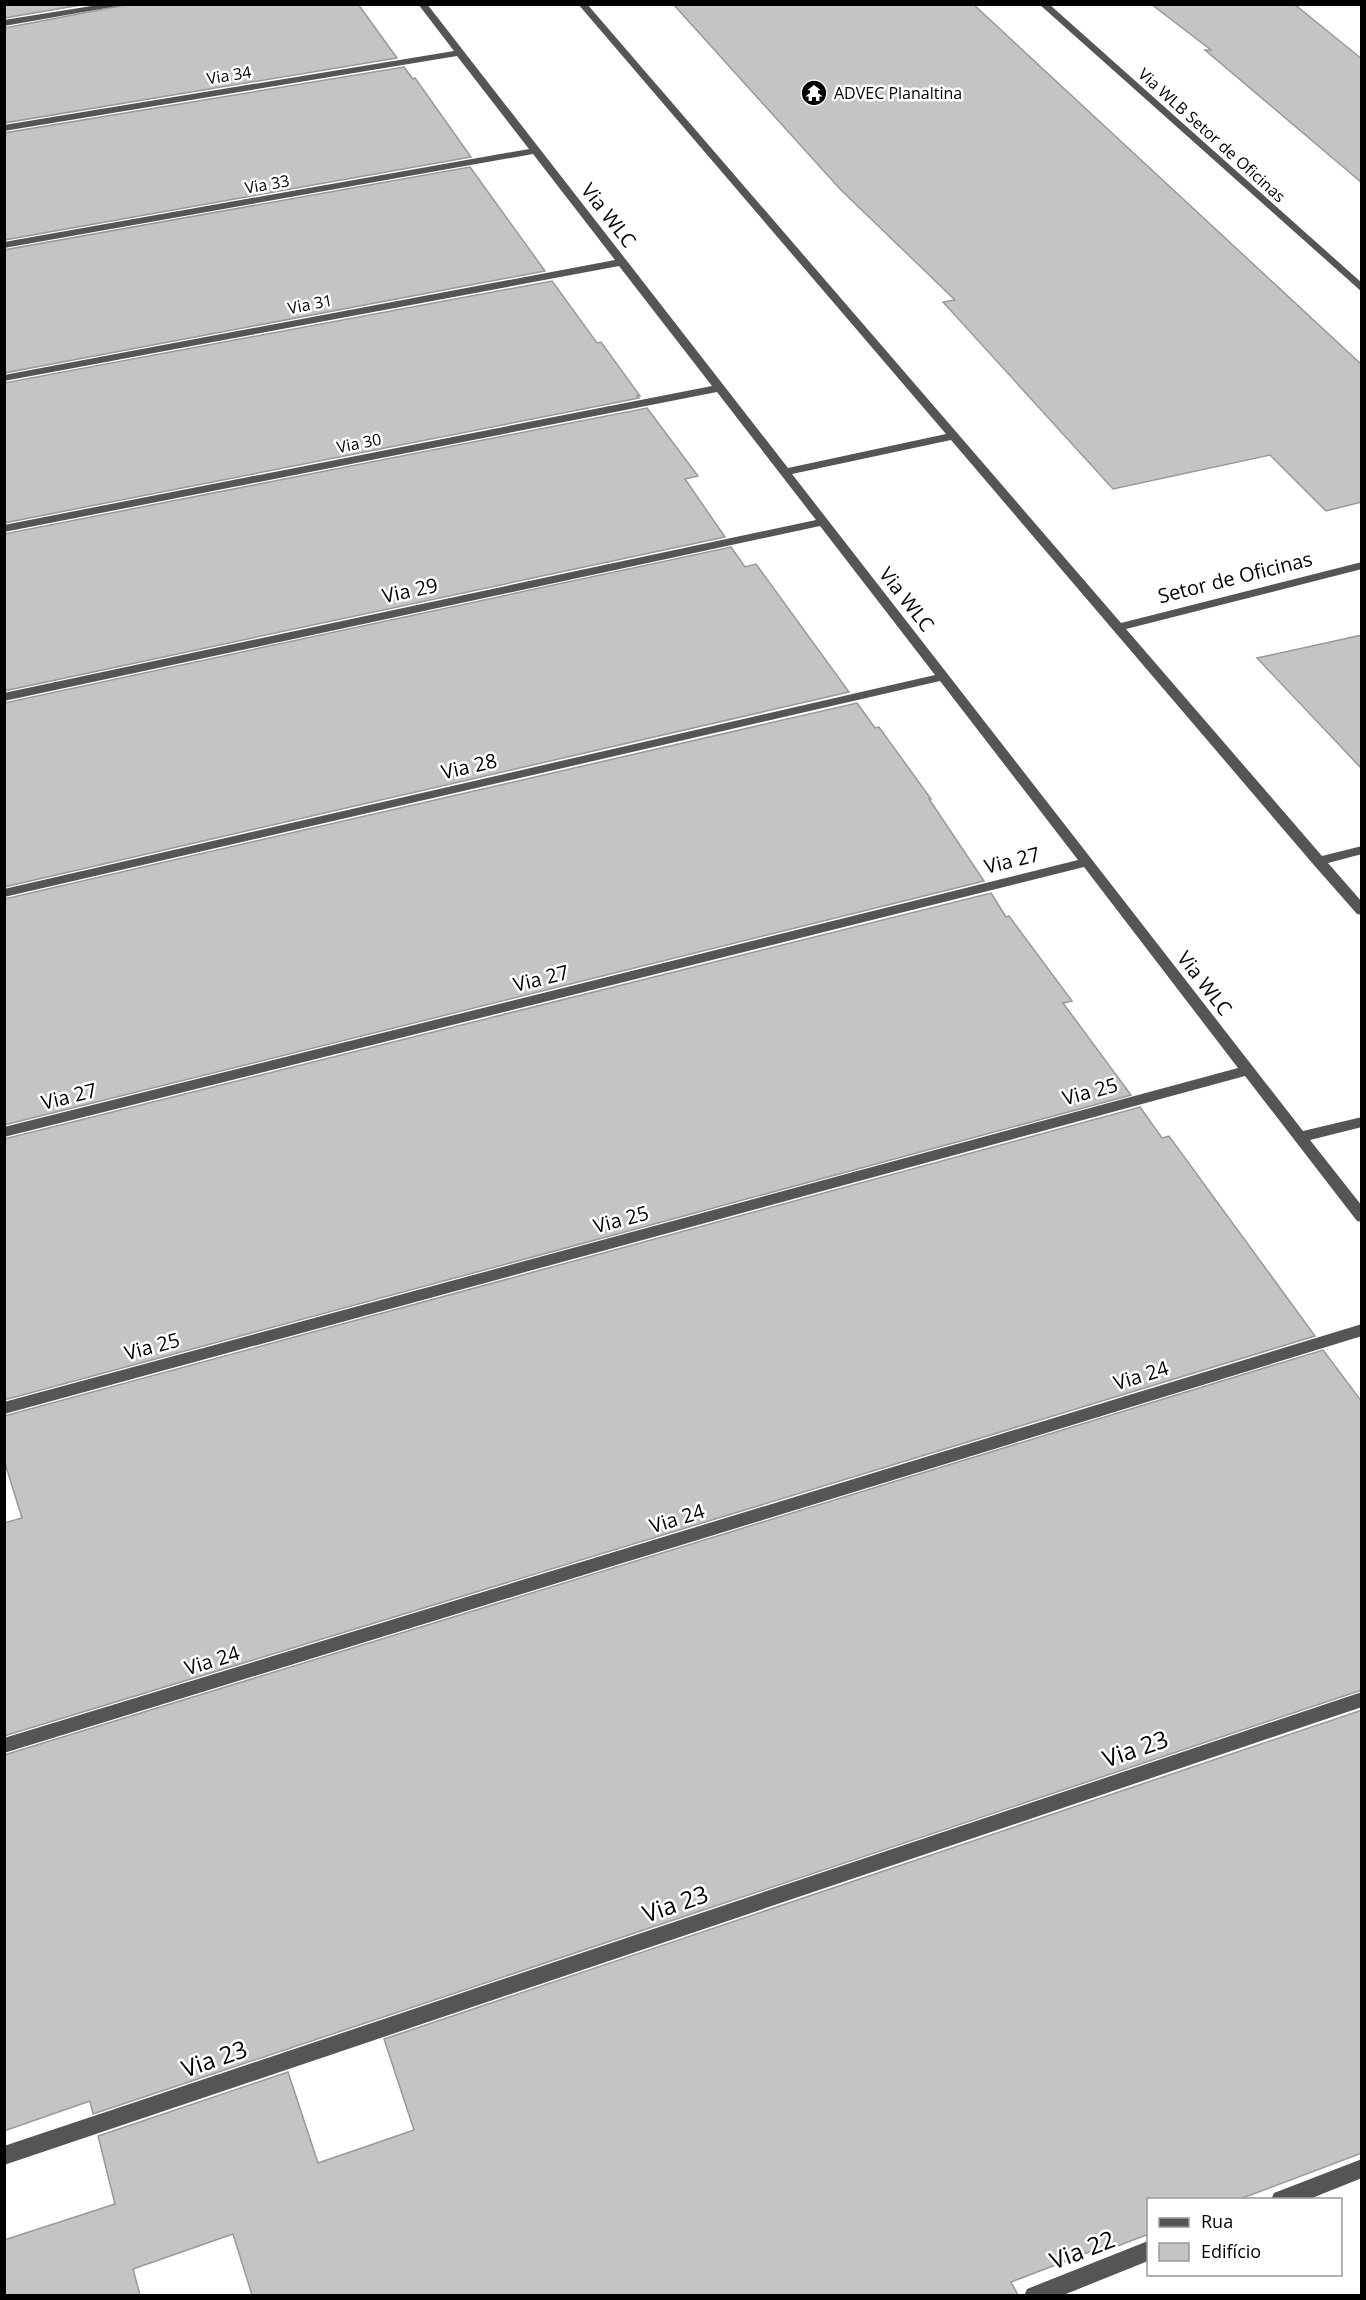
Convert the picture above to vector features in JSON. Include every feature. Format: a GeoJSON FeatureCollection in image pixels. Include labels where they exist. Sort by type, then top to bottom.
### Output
{"type":"FeatureCollection","features":[{"type":"Feature","properties":{"kind":"street"},"geometry":{"type":"LineString","coordinates":[[4,23],[124,4]]}},
{"type":"Feature","properties":{"kind":"street","name":"Via WLC"},"geometry":{"type":"LineString","coordinates":[[422,4],[1362,1217]]}},
{"type":"Feature","properties":{"kind":"street"},"geometry":{"type":"LineString","coordinates":[[582,4],[1362,911]]}},
{"type":"Feature","properties":{"kind":"street","name":"Via WLB Setor de Oficinas"},"geometry":{"type":"LineString","coordinates":[[1043,4],[1362,289]]}},
{"type":"Feature","properties":{"kind":"street","name":"Via 34"},"geometry":{"type":"LineString","coordinates":[[4,128],[459,52]]}},
{"type":"Feature","properties":{"kind":"street","name":"Via 33"},"geometry":{"type":"LineString","coordinates":[[4,245],[535,151]]}},
{"type":"Feature","properties":{"kind":"street","name":"Via 31"},"geometry":{"type":"LineString","coordinates":[[4,378],[622,262]]}},
{"type":"Feature","properties":{"kind":"street","name":"Via 30"},"geometry":{"type":"LineString","coordinates":[[4,530],[720,388]]}},
{"type":"Feature","properties":{"kind":"street"},"geometry":{"type":"LineString","coordinates":[[784,472],[953,436]]}},
{"type":"Feature","properties":{"kind":"street","name":"Via 29"},"geometry":{"type":"LineString","coordinates":[[4,697],[823,522]]}},
{"type":"Feature","properties":{"kind":"street","name":"Setor de Oficinas"},"geometry":{"type":"LineString","coordinates":[[1118,627],[1362,565]]}},
{"type":"Feature","properties":{"kind":"street","name":"Via 28"},"geometry":{"type":"LineString","coordinates":[[4,893],[943,677]]}},
{"type":"Feature","properties":{"kind":"street"},"geometry":{"type":"LineString","coordinates":[[1318,861],[1362,850]]}},
{"type":"Feature","properties":{"kind":"street","name":"Via 27"},"geometry":{"type":"LineString","coordinates":[[4,1132],[1087,862]]}},
{"type":"Feature","properties":{"kind":"street","name":"Via 25"},"geometry":{"type":"LineString","coordinates":[[4,1408],[1248,1070]]}},
{"type":"Feature","properties":{"kind":"street"},"geometry":{"type":"LineString","coordinates":[[1299,1137],[1362,1122]]}},
{"type":"Feature","properties":{"kind":"street","name":"Via 24"},"geometry":{"type":"LineString","coordinates":[[4,1746],[1362,1330]]}},
{"type":"Feature","properties":{"kind":"street","name":"Via 23"},"geometry":{"type":"LineString","coordinates":[[4,2156],[1362,1699]]}},
{"type":"Feature","properties":{"kind":"street"},"geometry":{"type":"LineString","coordinates":[[1284,2198],[1362,2168]]}},
{"type":"Feature","properties":{"kind":"street","name":"Via 22"},"geometry":{"type":"LineString","coordinates":[[1034,2295],[1147,2252]]}},
{"type":"Feature","properties":{"kind":"building"},"geometry":{"type":"Polygon","coordinates":[[[4,4],[87,4],[4,18],[4,4]]]}},
{"type":"Feature","properties":{"kind":"building"},"geometry":{"type":"Polygon","coordinates":[[[131,4],[358,4],[397,58],[4,123],[4,28],[131,4]]]}},
{"type":"Feature","properties":{"kind":"building"},"geometry":{"type":"Polygon","coordinates":[[[673,4],[973,4],[1362,365],[1362,502],[1326,511],[1270,455],[1113,489],[943,302],[955,300],[840,189],[673,4]]]}},
{"type":"Feature","properties":{"kind":"building"},"geometry":{"type":"Polygon","coordinates":[[[1151,4],[1294,4],[1362,59],[1362,183],[1205,50],[1211,50],[1151,4]]]}},
{"type":"Feature","properties":{"kind":"building"},"geometry":{"type":"Polygon","coordinates":[[[404,67],[413,79],[415,78],[471,157],[4,240],[4,133],[404,67]]]}},
{"type":"Feature","properties":{"kind":"building"},"geometry":{"type":"Polygon","coordinates":[[[470,167],[545,271],[4,373],[4,250],[470,167]]]}},
{"type":"Feature","properties":{"kind":"building"},"geometry":{"type":"Polygon","coordinates":[[[552,281],[597,343],[601,342],[640,396],[637,396],[639,398],[4,523],[4,383],[552,281]]]}},
{"type":"Feature","properties":{"kind":"building"},"geometry":{"type":"Polygon","coordinates":[[[647,408],[698,476],[685,479],[725,537],[4,691],[4,534],[647,408]]]}},
{"type":"Feature","properties":{"kind":"building"},"geometry":{"type":"Polygon","coordinates":[[[731,547],[745,567],[756,564],[849,692],[4,887],[4,703],[731,547]]]}},
{"type":"Feature","properties":{"kind":"building"},"geometry":{"type":"Polygon","coordinates":[[[1362,635],[1362,769],[1257,658],[1362,635]]]}},
{"type":"Feature","properties":{"kind":"building"},"geometry":{"type":"Polygon","coordinates":[[[857,703],[875,728],[879,727],[931,799],[929,799],[984,881],[4,1125],[4,899],[857,703]]]}},
{"type":"Feature","properties":{"kind":"building"},"geometry":{"type":"Polygon","coordinates":[[[991,893],[1006,917],[1009,916],[1072,1001],[1063,1003],[1131,1095],[4,1400],[4,1139],[991,893]]]}},
{"type":"Feature","properties":{"kind":"building"},"geometry":{"type":"Polygon","coordinates":[[[1140,1107],[1162,1138],[1169,1136],[1315,1336],[4,1736],[4,1523],[22,1518],[4,1460],[4,1416],[1140,1107]]]}},
{"type":"Feature","properties":{"kind":"building"},"geometry":{"type":"Polygon","coordinates":[[[1323,1350],[1362,1402],[1362,1690],[93,2114],[90,2101],[4,2131],[4,1755],[1323,1350]]]}},
{"type":"Feature","properties":{"kind":"building"},"geometry":{"type":"Polygon","coordinates":[[[1362,1710],[1362,2153],[1243,2198],[1147,2198],[1147,2235],[1107,2250],[1105,2246],[1011,2282],[1018,2295],[252,2295],[233,2234],[133,2269],[140,2295],[4,2295],[4,2240],[115,2204],[98,2136],[288,2072],[318,2163],[414,2130],[384,2039],[1362,1710]]]}},
{"type":"Feature","properties":{"kind":"place","name":"ADVEC Planaltina"},"geometry":{"type":"Point","coordinates":[814,93]}}]}
